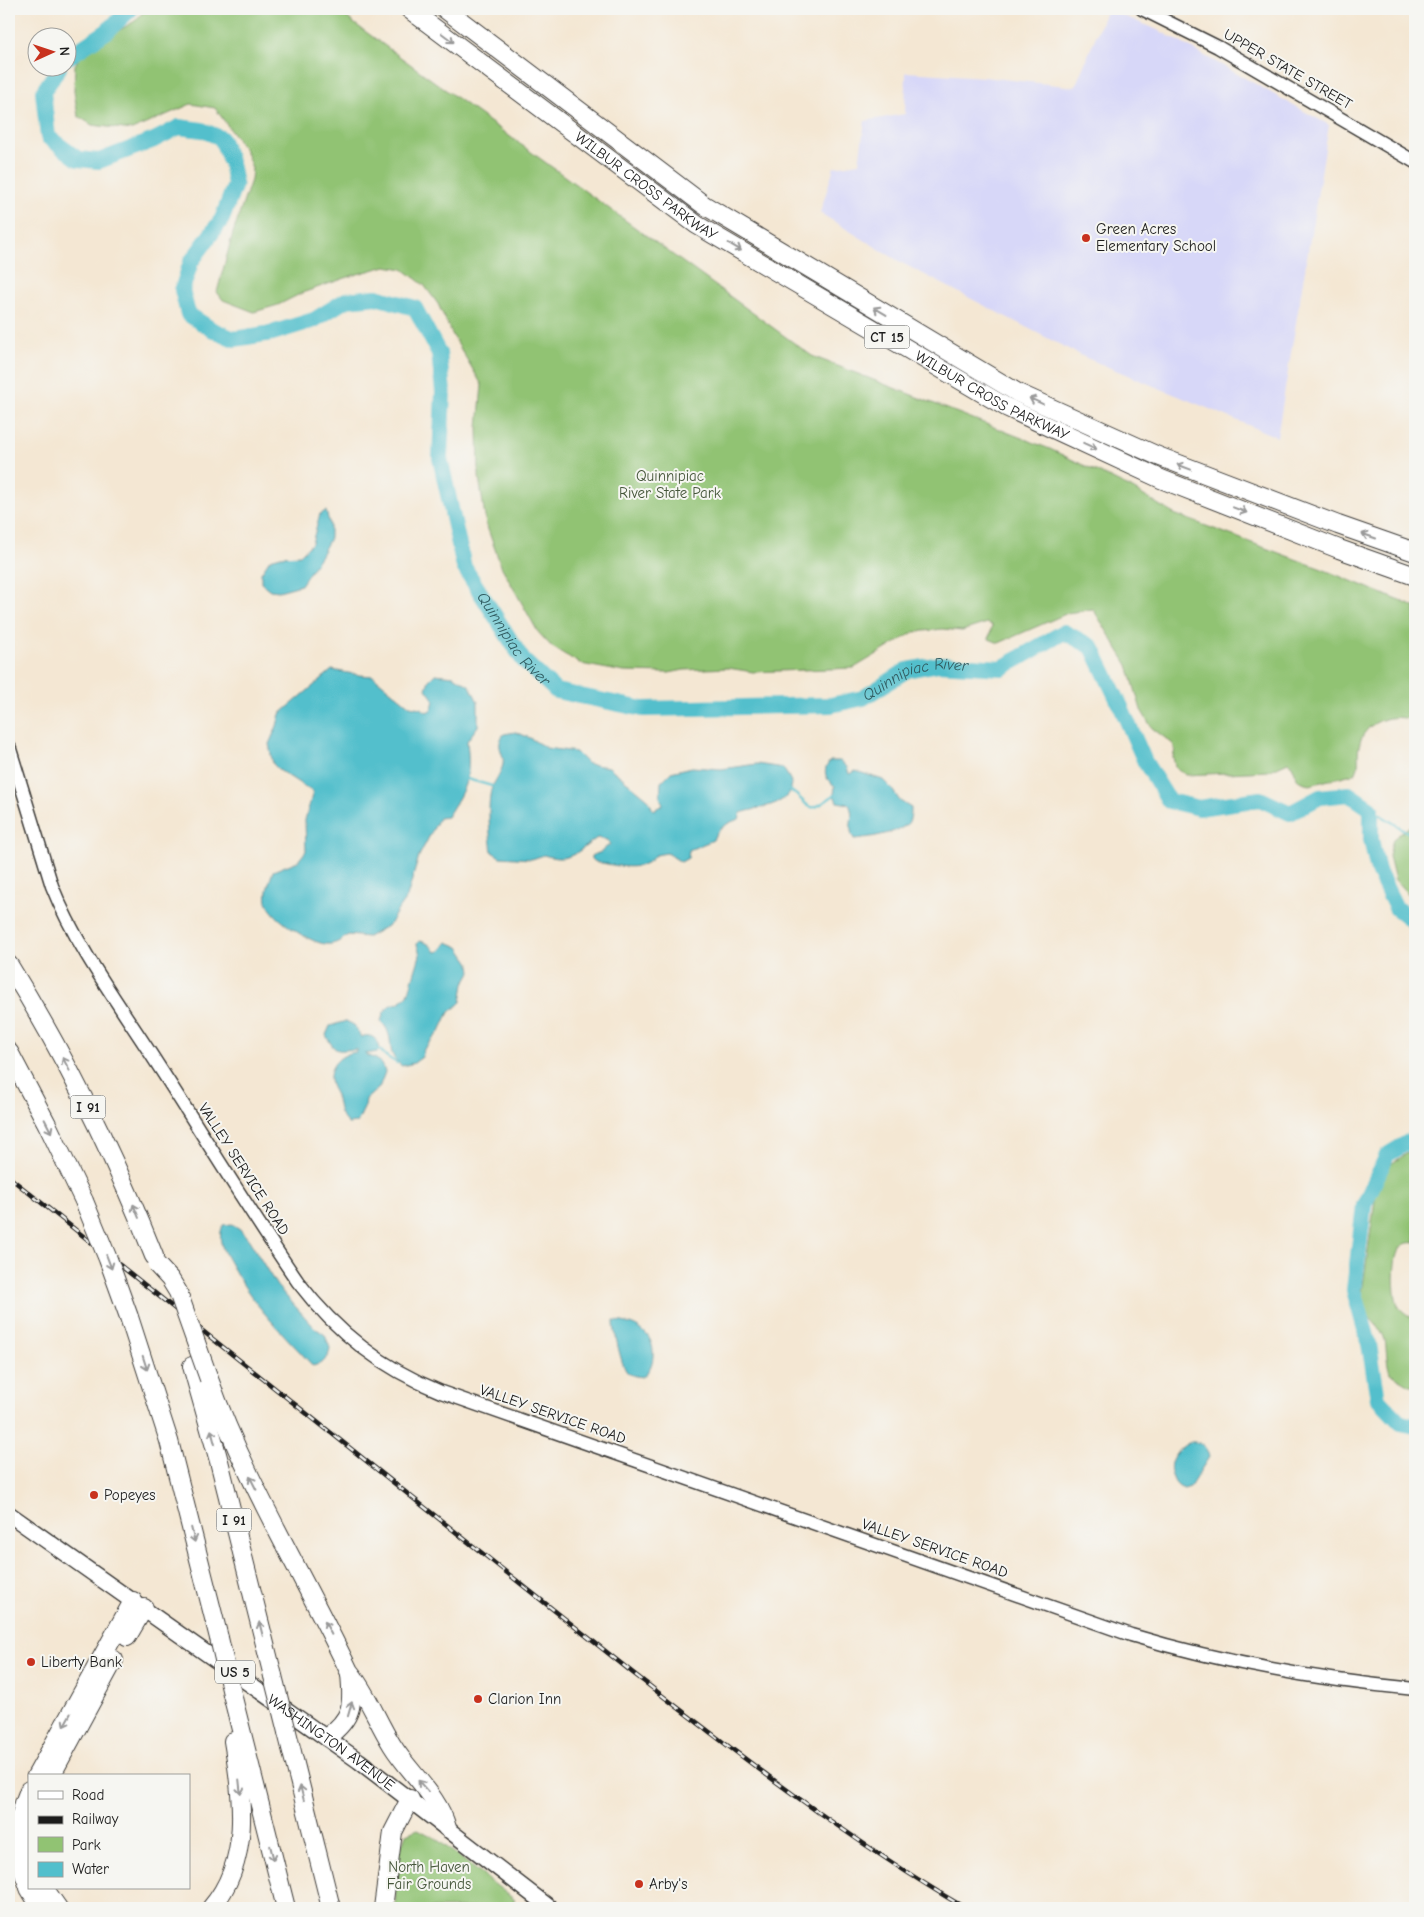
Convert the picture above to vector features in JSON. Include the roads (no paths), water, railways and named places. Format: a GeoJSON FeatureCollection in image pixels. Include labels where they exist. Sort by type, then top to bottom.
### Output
{"type":"FeatureCollection","features":[{"type":"Feature","properties":{"kind":"highway","name":"WILBUR CROSS PARKWAY"},"geometry":{"type":"LineString","coordinates":[[409,9],[697,225],[1006,408],[1161,479],[1339,549],[1415,576]]}},
{"type":"Feature","properties":{"kind":"highway","name":"WILBUR CROSS PARKWAY"},"geometry":{"type":"LineString","coordinates":[[445,9],[704,205],[1018,393],[1158,456],[1338,525],[1415,552]]}},
{"type":"Feature","properties":{"kind":"highway","name":"I 91"},"geometry":{"type":"LineString","coordinates":[[9,965],[55,1043],[89,1109],[130,1196],[156,1260],[192,1366],[219,1461],[331,1908]]}},
{"type":"Feature","properties":{"kind":"highway"},"geometry":{"type":"LineString","coordinates":[[9,1052],[47,1124],[84,1201],[129,1317],[168,1441],[286,1908]]}},
{"type":"Feature","properties":{"kind":"highway"},"geometry":{"type":"LineString","coordinates":[[156,1260],[180,1297],[209,1379],[242,1462],[349,1671],[399,1756],[440,1806],[447,1828]]}},
{"type":"Feature","properties":{"kind":"highway"},"geometry":{"type":"LineString","coordinates":[[37,1774],[138,1605]]}},
{"type":"Feature","properties":{"kind":"highway"},"geometry":{"type":"LineString","coordinates":[[52,1774],[138,1605]]}},
{"type":"Feature","properties":{"kind":"highway"},"geometry":{"type":"LineString","coordinates":[[327,1738],[342,1724],[350,1711],[352,1696],[349,1671]]}},
{"type":"Feature","properties":{"kind":"highway"},"geometry":{"type":"LineString","coordinates":[[211,1908],[222,1894],[230,1877],[237,1856],[240,1835],[241,1791],[232,1732],[234,1699]]}},
{"type":"Feature","properties":{"kind":"highway"},"geometry":{"type":"LineString","coordinates":[[28,1793],[21,1813],[18,1842],[22,1869],[28,1885]]}},
{"type":"Feature","properties":{"kind":"highway"},"geometry":{"type":"LineString","coordinates":[[383,1908],[393,1832],[410,1799]]}},
{"type":"Feature","properties":{"kind":"highway"},"geometry":{"type":"LineString","coordinates":[[30,1890],[41,1908]]}},
{"type":"Feature","properties":{"kind":"highway"},"geometry":{"type":"LineString","coordinates":[[45,1890],[58,1908]]}},
{"type":"Feature","properties":{"kind":"main road","name":"WASHINGTON AVENUE"},"geometry":{"type":"LineString","coordinates":[[9,1514],[327,1738],[410,1799],[550,1908]]}},
{"type":"Feature","properties":{"kind":"street","name":"UPPER STATE STREET"},"geometry":{"type":"LineString","coordinates":[[1142,9],[1218,47],[1415,162]]}},
{"type":"Feature","properties":{"kind":"street","name":"VALLEY SERVICE ROAD"},"geometry":{"type":"LineString","coordinates":[[9,746],[52,886],[77,936],[126,1016],[298,1282],[331,1322],[372,1356],[412,1379],[441,1392],[1131,1634],[1178,1649],[1266,1669],[1342,1682],[1415,1689]]}},
{"type":"Feature","properties":{"kind":"water"},"geometry":{"type":"Polygon","coordinates":[[[326,511],[330,525],[330,538],[301,585],[279,591],[270,590],[261,583],[261,573],[270,559],[281,556],[300,555],[312,543],[320,514],[326,511]]]}},
{"type":"Feature","properties":{"kind":"water"},"geometry":{"type":"Polygon","coordinates":[[[332,670],[373,676],[410,706],[427,712],[432,709],[434,700],[426,689],[429,680],[435,674],[454,676],[470,686],[478,702],[478,726],[467,741],[468,773],[463,789],[447,817],[439,818],[419,856],[407,897],[389,925],[368,937],[348,935],[338,942],[326,944],[319,943],[292,929],[276,915],[267,902],[268,886],[273,871],[298,861],[306,851],[305,820],[313,792],[273,764],[269,744],[280,714],[332,670]]]}},
{"type":"Feature","properties":{"kind":"water"},"geometry":{"type":"Polygon","coordinates":[[[516,732],[546,748],[576,752],[588,764],[609,767],[648,799],[653,810],[663,805],[660,797],[661,782],[671,772],[692,767],[721,769],[757,764],[783,768],[791,782],[791,790],[781,801],[741,813],[739,819],[723,826],[713,840],[689,850],[688,858],[681,862],[667,853],[655,855],[650,861],[636,866],[628,867],[596,862],[591,859],[591,856],[601,852],[610,844],[607,840],[597,838],[573,855],[567,857],[560,858],[544,855],[532,859],[500,857],[492,852],[489,818],[491,791],[503,764],[500,746],[501,739],[504,734],[516,732]]]}},
{"type":"Feature","properties":{"kind":"water"},"geometry":{"type":"Polygon","coordinates":[[[830,761],[840,761],[847,767],[849,774],[856,771],[883,780],[900,801],[911,808],[907,824],[900,829],[873,837],[854,839],[851,830],[852,814],[849,804],[837,802],[834,795],[835,786],[826,775],[825,771],[830,761]]]}},
{"type":"Feature","properties":{"kind":"water"},"geometry":{"type":"Polygon","coordinates":[[[419,941],[429,944],[435,952],[440,951],[447,942],[459,947],[470,963],[471,972],[464,984],[461,1002],[448,1014],[440,1031],[424,1049],[422,1057],[414,1063],[402,1066],[392,1054],[387,1031],[381,1021],[384,1012],[390,1005],[399,1003],[408,995],[420,955],[417,944],[419,941]]]}},
{"type":"Feature","properties":{"kind":"water"},"geometry":{"type":"Polygon","coordinates":[[[346,1021],[354,1025],[361,1037],[371,1036],[376,1040],[380,1050],[365,1054],[382,1064],[385,1072],[379,1088],[366,1099],[365,1106],[357,1123],[348,1124],[339,1111],[330,1078],[332,1067],[345,1055],[357,1050],[338,1050],[326,1035],[330,1026],[346,1021]]]}},
{"type":"Feature","properties":{"kind":"water"},"geometry":{"type":"Polygon","coordinates":[[[232,1224],[240,1229],[249,1240],[277,1286],[314,1327],[325,1335],[330,1348],[328,1357],[322,1363],[313,1366],[270,1320],[242,1283],[224,1252],[220,1237],[223,1225],[232,1224]]]}},
{"type":"Feature","properties":{"kind":"water"},"geometry":{"type":"Polygon","coordinates":[[[614,1321],[637,1327],[644,1332],[651,1342],[653,1349],[652,1362],[647,1373],[642,1377],[634,1376],[627,1372],[622,1362],[614,1321]]]}},
{"type":"Feature","properties":{"kind":"water"},"geometry":{"type":"Polygon","coordinates":[[[1191,1442],[1203,1445],[1209,1457],[1190,1487],[1184,1489],[1175,1482],[1170,1466],[1177,1452],[1191,1442]]]}},
{"type":"Feature","properties":{"kind":"waterway","name":"Quinnipiac River"},"geometry":{"type":"LineString","coordinates":[[78,50],[106,32],[131,9]]}},
{"type":"Feature","properties":{"kind":"waterway","name":"Quinnipiac River"},"geometry":{"type":"LineString","coordinates":[[52,78],[43,92],[48,137],[78,159],[99,161],[154,140],[179,127],[202,130],[221,138],[231,163],[235,184],[222,219],[191,262],[182,290],[188,314],[211,329],[234,339],[272,333],[314,320],[346,300],[376,297],[415,308],[439,353],[443,392],[440,458],[464,567],[523,660],[556,691],[643,709],[831,705],[863,698],[907,670],[939,664],[1002,668],[1064,632],[1092,647],[1145,762],[1169,801],[1199,808],[1260,799],[1290,813],[1320,797],[1349,794],[1371,809],[1371,839],[1378,871],[1396,908],[1415,923]]}},
{"type":"Feature","properties":{"kind":"waterway"},"geometry":{"type":"LineString","coordinates":[[467,779],[492,786]]}},
{"type":"Feature","properties":{"kind":"waterway"},"geometry":{"type":"LineString","coordinates":[[790,790],[810,807],[818,806],[834,795]]}},
{"type":"Feature","properties":{"kind":"waterway"},"geometry":{"type":"LineString","coordinates":[[1371,809],[1409,833],[1415,830]]}},
{"type":"Feature","properties":{"kind":"waterway"},"geometry":{"type":"LineString","coordinates":[[380,1050],[397,1063]]}},
{"type":"Feature","properties":{"kind":"waterway","name":"Quinnipiac River"},"geometry":{"type":"LineString","coordinates":[[1415,1138],[1387,1155],[1364,1205],[1354,1290],[1369,1344],[1378,1399],[1401,1423],[1415,1426]]}},
{"type":"Feature","properties":{"kind":"railway"},"geometry":{"type":"LineString","coordinates":[[9,1177],[633,1673],[714,1735],[795,1796],[879,1854],[965,1908]]}},
{"type":"Feature","properties":{"kind":"place","name":"Green Acres Elementary School"},"geometry":{"type":"Point","coordinates":[1086,238]}},
{"type":"Feature","properties":{"kind":"place","name":"Popeyes"},"geometry":{"type":"Point","coordinates":[94,1495]}},
{"type":"Feature","properties":{"kind":"place","name":"Liberty Bank"},"geometry":{"type":"Point","coordinates":[31,1662]}},
{"type":"Feature","properties":{"kind":"place","name":"Clarion Inn"},"geometry":{"type":"Point","coordinates":[478,1699]}},
{"type":"Feature","properties":{"kind":"place","name":"Arby's"},"geometry":{"type":"Point","coordinates":[639,1884]}},
{"type":"Feature","properties":{"kind":"park label","name":"Quinnipiac River State Park"},"geometry":{"type":"Point","coordinates":[670,484]}},
{"type":"Feature","properties":{"kind":"park label","name":"North Haven Fair Grounds"},"geometry":{"type":"Point","coordinates":[429,1876]}}]}
